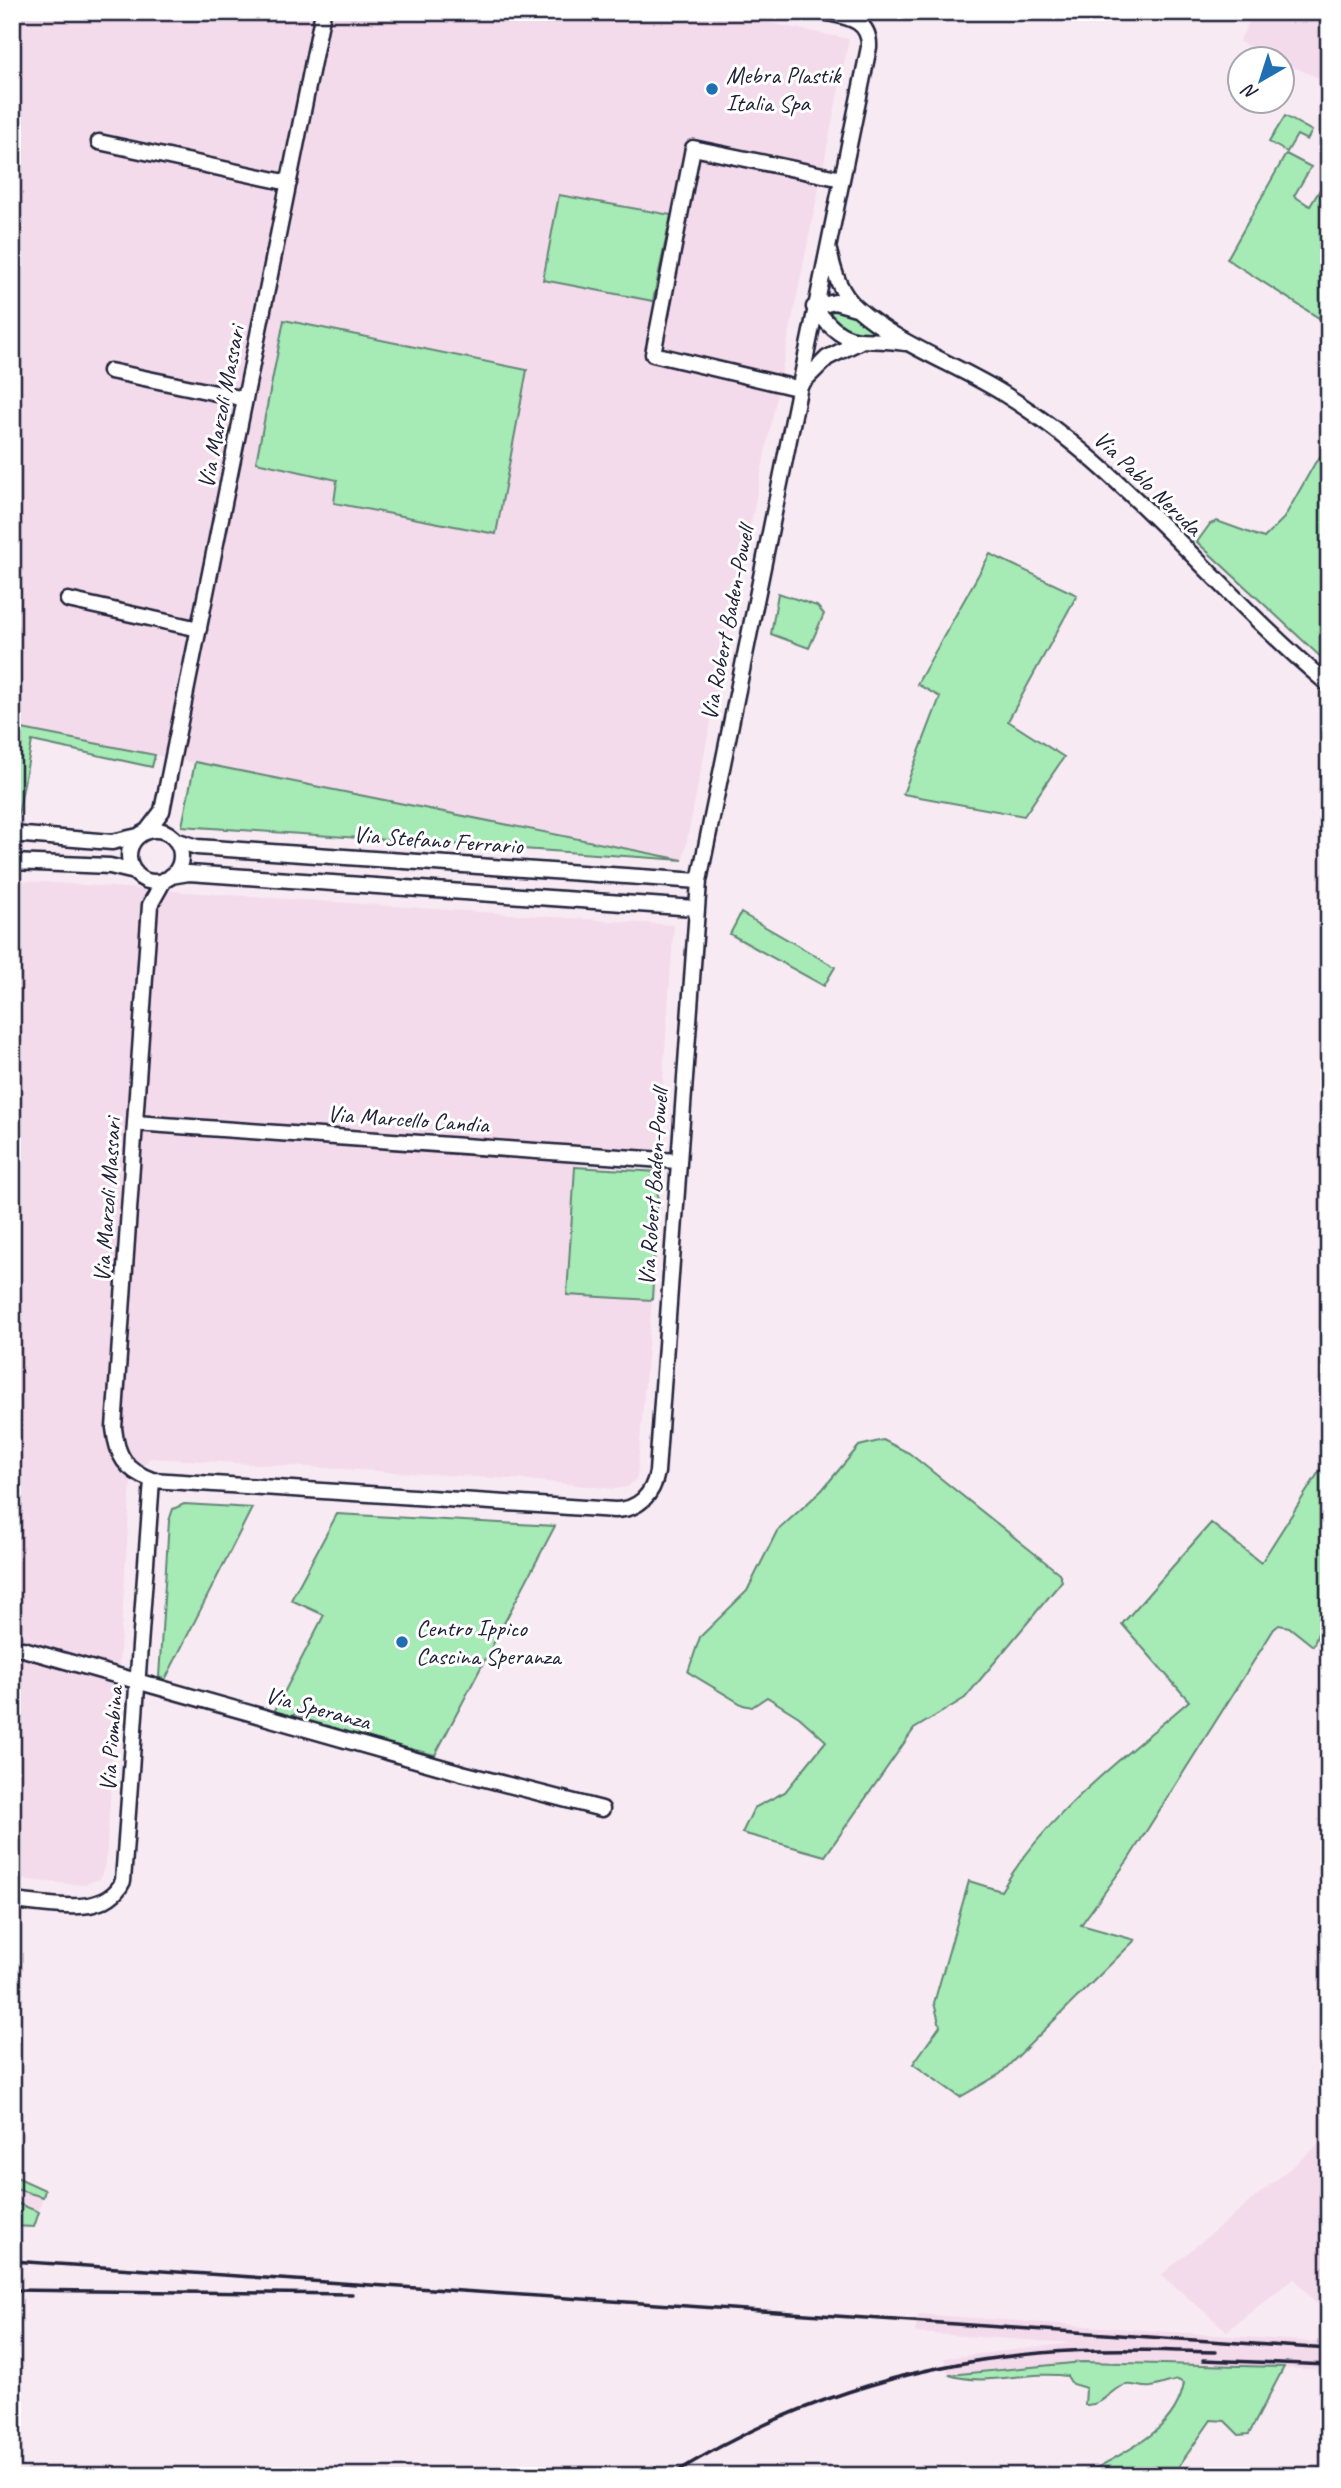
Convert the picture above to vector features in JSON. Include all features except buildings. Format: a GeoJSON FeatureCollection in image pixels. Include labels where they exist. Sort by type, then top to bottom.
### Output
{"type":"FeatureCollection","features":[{"type":"Feature","properties":{"kind":"street","name":"Via Marzoli Massari"},"geometry":{"type":"LineString","coordinates":[[172,837],[163,811],[323,12]]}},
{"type":"Feature","properties":{"kind":"street","name":"Via Robert Baden-Powell"},"geometry":{"type":"LineString","coordinates":[[152,1480],[620,1510],[636,1505],[651,1492],[656,1477],[699,881],[797,388],[869,47],[868,34],[863,26],[850,18],[823,12]]}},
{"type":"Feature","properties":{"kind":"street"},"geometry":{"type":"LineString","coordinates":[[99,142],[289,183]]}},
{"type":"Feature","properties":{"kind":"street"},"geometry":{"type":"LineString","coordinates":[[842,179],[693,148],[653,354],[797,388],[827,358],[859,342],[877,340],[914,345]]}},
{"type":"Feature","properties":{"kind":"street"},"geometry":{"type":"LineString","coordinates":[[828,247],[837,279],[856,308]]}},
{"type":"Feature","properties":{"kind":"street"},"geometry":{"type":"LineString","coordinates":[[856,308],[835,302],[814,307],[832,328],[859,342]]}},
{"type":"Feature","properties":{"kind":"street","name":"Via Pablo Neruda"},"geometry":{"type":"LineString","coordinates":[[856,308],[914,345],[1004,394],[1076,446],[1281,643],[1329,685]]}},
{"type":"Feature","properties":{"kind":"street"},"geometry":{"type":"LineString","coordinates":[[110,371],[245,398]]}},
{"type":"Feature","properties":{"kind":"street"},"geometry":{"type":"LineString","coordinates":[[68,600],[199,629]]}},
{"type":"Feature","properties":{"kind":"street","name":"Via Marzoli Massari"},"geometry":{"type":"LineString","coordinates":[[142,834],[163,811]]}},
{"type":"Feature","properties":{"kind":"street"},"geometry":{"type":"LineString","coordinates":[[12,834],[111,842],[154,830],[172,837],[179,847],[180,863],[167,878],[148,881],[137,874],[108,866],[12,862]]}},
{"type":"Feature","properties":{"kind":"street"},"geometry":{"type":"LineString","coordinates":[[137,874],[129,857],[133,842],[142,834]]}},
{"type":"Feature","properties":{"kind":"street","name":"Via Stefano Ferrario"},"geometry":{"type":"LineString","coordinates":[[172,837],[197,847],[699,881]]}},
{"type":"Feature","properties":{"kind":"street","name":"Via Stefano Ferrario"},"geometry":{"type":"LineString","coordinates":[[167,878],[190,873],[695,908]]}},
{"type":"Feature","properties":{"kind":"street","name":"Via Marzoli Massari"},"geometry":{"type":"LineString","coordinates":[[137,874],[150,905],[114,1428],[119,1456],[125,1465],[152,1480]]}},
{"type":"Feature","properties":{"kind":"street","name":"Via Marzoli Massari"},"geometry":{"type":"LineString","coordinates":[[150,905],[167,878]]}},
{"type":"Feature","properties":{"kind":"street","name":"Via Marcello Candia"},"geometry":{"type":"LineString","coordinates":[[135,1123],[677,1161]]}},
{"type":"Feature","properties":{"kind":"street","name":"Via Piombina"},"geometry":{"type":"LineString","coordinates":[[12,1901],[93,1905],[109,1899],[120,1888],[125,1870],[152,1480]]}},
{"type":"Feature","properties":{"kind":"street","name":"Via Speranza"},"geometry":{"type":"LineString","coordinates":[[23,1649],[601,1809]]}},
{"type":"Feature","properties":{"kind":"shaded area"},"geometry":{"type":"Polygon","coordinates":[[[12,12],[716,12],[849,39],[683,860],[12,727],[12,12]]]}},
{"type":"Feature","properties":{"kind":"shaded area"},"geometry":{"type":"Polygon","coordinates":[[[1254,12],[1329,12],[1329,83],[1296,68],[1296,46],[1248,46],[1239,42],[1254,12]]]}},
{"type":"Feature","properties":{"kind":"shaded area"},"geometry":{"type":"Polygon","coordinates":[[[12,880],[674,925],[658,1150],[577,1144],[567,1294],[652,1300],[637,1478],[628,1487],[614,1489],[527,1480],[150,1458],[131,1483],[106,1862],[100,1879],[83,1885],[12,1879],[12,880]]]}},
{"type":"Feature","properties":{"kind":"shaded area"},"geometry":{"type":"Polygon","coordinates":[[[1329,2136],[1329,2308],[1323,2311],[1294,2278],[1227,2331],[1161,2275],[1329,2136]]]}},
{"type":"Feature","properties":{"kind":"shaded area"},"geometry":{"type":"Polygon","coordinates":[[[12,2175],[45,2190],[34,2227],[12,2226],[12,2175]]]}},
{"type":"Feature","properties":{"kind":"shaded area"},"geometry":{"type":"Polygon","coordinates":[[[918,2314],[1329,2343],[1329,2370],[1083,2362],[949,2375],[944,2358],[1072,2343],[916,2333],[918,2314]]]}},
{"type":"Feature","properties":{"kind":"green space"},"geometry":{"type":"Polygon","coordinates":[[[1285,116],[1312,131],[1307,140],[1297,135],[1287,152],[1269,142],[1285,116]]]}},
{"type":"Feature","properties":{"kind":"green space"},"geometry":{"type":"Polygon","coordinates":[[[1286,154],[1311,167],[1294,196],[1310,206],[1329,175],[1329,301],[1319,318],[1227,259],[1286,154]]]}},
{"type":"Feature","properties":{"kind":"green space"},"geometry":{"type":"Polygon","coordinates":[[[559,195],[671,215],[653,301],[543,280],[559,195]]]}},
{"type":"Feature","properties":{"kind":"green space"},"geometry":{"type":"Polygon","coordinates":[[[829,308],[848,308],[887,337],[843,331],[827,312],[829,308]]]}},
{"type":"Feature","properties":{"kind":"green space"},"geometry":{"type":"Polygon","coordinates":[[[284,320],[527,370],[496,534],[334,503],[337,480],[256,462],[284,320]]]}},
{"type":"Feature","properties":{"kind":"green space"},"geometry":{"type":"Polygon","coordinates":[[[1329,446],[1329,654],[1325,661],[1197,542],[1210,524],[1217,521],[1264,538],[1284,518],[1315,463],[1329,446]]]}},
{"type":"Feature","properties":{"kind":"green space"},"geometry":{"type":"Polygon","coordinates":[[[990,554],[1077,595],[1008,721],[1064,757],[1024,816],[903,794],[940,697],[917,684],[990,554]]]}},
{"type":"Feature","properties":{"kind":"green space"},"geometry":{"type":"Polygon","coordinates":[[[778,593],[817,606],[824,614],[809,648],[771,634],[778,593]]]}},
{"type":"Feature","properties":{"kind":"green space"},"geometry":{"type":"Polygon","coordinates":[[[12,727],[155,755],[152,767],[32,741],[18,815],[12,814],[12,727]]]}},
{"type":"Feature","properties":{"kind":"green space"},"geometry":{"type":"Polygon","coordinates":[[[195,762],[683,860],[182,826],[195,762]]]}},
{"type":"Feature","properties":{"kind":"green space"},"geometry":{"type":"Polygon","coordinates":[[[741,913],[835,967],[824,986],[730,934],[741,913]]]}},
{"type":"Feature","properties":{"kind":"green space"},"geometry":{"type":"Polygon","coordinates":[[[575,1167],[659,1172],[652,1300],[567,1295],[575,1167]]]}},
{"type":"Feature","properties":{"kind":"green space"},"geometry":{"type":"Polygon","coordinates":[[[883,1440],[909,1453],[1059,1573],[1062,1581],[965,1698],[914,1729],[825,1856],[742,1833],[754,1808],[785,1792],[826,1741],[799,1717],[767,1697],[752,1707],[743,1705],[688,1672],[700,1637],[747,1591],[777,1531],[822,1490],[859,1446],[883,1440]]]}},
{"type":"Feature","properties":{"kind":"green space"},"geometry":{"type":"Polygon","coordinates":[[[1329,1456],[1329,1604],[1313,1646],[1289,1627],[1279,1625],[1274,1629],[1128,1860],[1081,1925],[1135,1940],[1000,2074],[960,2097],[913,2064],[940,2026],[934,2003],[969,1881],[1001,1891],[1040,1837],[1063,1812],[1087,1788],[1189,1701],[1122,1624],[1211,1523],[1261,1563],[1329,1456]]]}},
{"type":"Feature","properties":{"kind":"green space"},"geometry":{"type":"Polygon","coordinates":[[[184,1504],[252,1508],[165,1680],[159,1677],[169,1521],[173,1509],[184,1504]]]}},
{"type":"Feature","properties":{"kind":"green space","name":"Centro Ippico Cascina Speranza"},"geometry":{"type":"Polygon","coordinates":[[[337,1514],[555,1526],[435,1755],[308,1723],[305,1717],[295,1714],[288,1718],[273,1714],[324,1615],[291,1600],[337,1514]]]}},
{"type":"Feature","properties":{"kind":"green space"},"geometry":{"type":"Polygon","coordinates":[[[12,2175],[45,2190],[43,2197],[12,2188],[12,2175]]]}},
{"type":"Feature","properties":{"kind":"green space"},"geometry":{"type":"Polygon","coordinates":[[[12,2201],[39,2212],[34,2227],[12,2226],[12,2201]]]}},
{"type":"Feature","properties":{"kind":"green space"},"geometry":{"type":"Polygon","coordinates":[[[1083,2362],[1284,2367],[1249,2434],[1239,2435],[1225,2421],[1211,2420],[1172,2476],[1082,2476],[1145,2440],[1158,2428],[1179,2400],[1184,2383],[1178,2380],[1151,2387],[1122,2386],[1099,2402],[1085,2405],[1086,2388],[1072,2384],[1067,2376],[978,2379],[949,2375],[1083,2362]]]}},
{"type":"Feature","properties":{"kind":"railway"},"geometry":{"type":"LineString","coordinates":[[12,2261],[1329,2349]]}},
{"type":"Feature","properties":{"kind":"railway"},"geometry":{"type":"LineString","coordinates":[[12,2290],[352,2294]]}},
{"type":"Feature","properties":{"kind":"railway"},"geometry":{"type":"LineString","coordinates":[[670,2476],[757,2428],[802,2409],[848,2392],[943,2367],[1063,2351],[1216,2352]]}},
{"type":"Feature","properties":{"kind":"railway"},"geometry":{"type":"LineString","coordinates":[[1203,2360],[1329,2365]]}},
{"type":"Feature","properties":{"kind":"place","name":"Mebra Plastik Italia Spa"},"geometry":{"type":"Point","coordinates":[712,89]}},
{"type":"Feature","properties":{"kind":"place","name":"Centro Ippico Cascina Speranza"},"geometry":{"type":"Point","coordinates":[402,1642]}}]}
